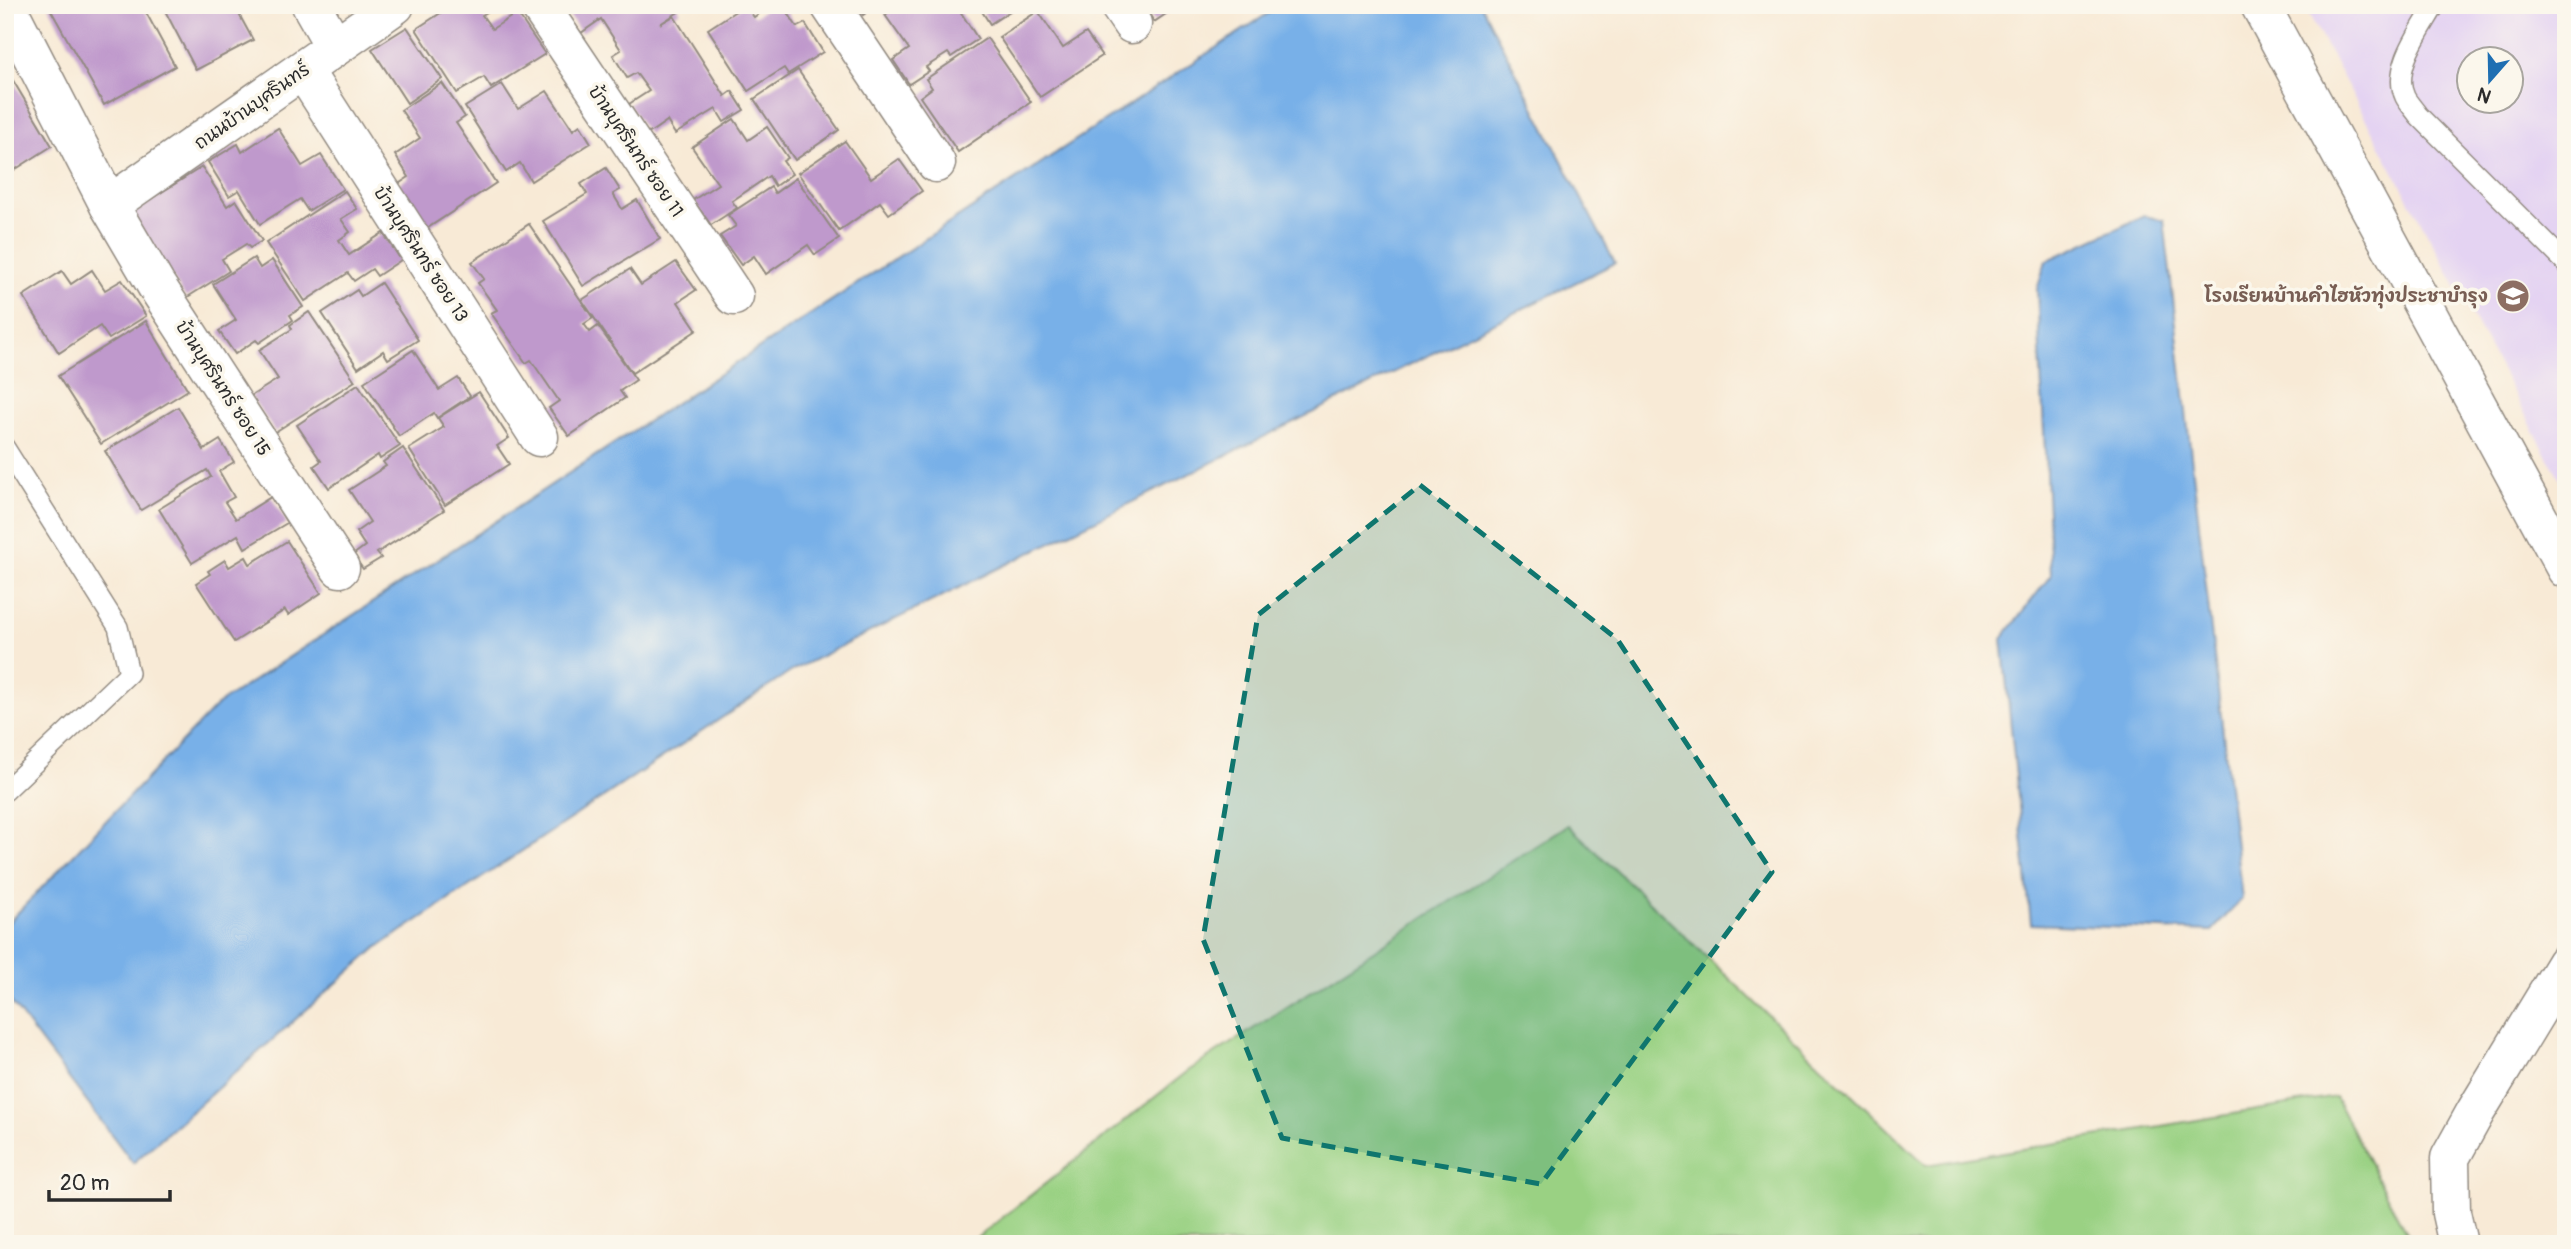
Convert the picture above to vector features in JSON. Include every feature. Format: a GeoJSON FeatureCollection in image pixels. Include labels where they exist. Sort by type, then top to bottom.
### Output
{"type":"FeatureCollection","features":[{"type":"Feature","properties":{"kind":"street","name":"บ้านบุศรินทร์ ซอย 15"},"geometry":{"type":"LineString","coordinates":[[6,5],[109,205],[156,285],[340,568]]}},
{"type":"Feature","properties":{"kind":"street"},"geometry":{"type":"LineString","coordinates":[[311,5],[335,47]]}},
{"type":"Feature","properties":{"kind":"street","name":"ถนนบ้านบุศรินทร์"},"geometry":{"type":"LineString","coordinates":[[109,205],[395,5]]}},
{"type":"Feature","properties":{"kind":"street","name":"บ้านบุศรินทร์ ซอย 11"},"geometry":{"type":"LineString","coordinates":[[539,5],[734,296]]}},
{"type":"Feature","properties":{"kind":"street"},"geometry":{"type":"LineString","coordinates":[[830,5],[936,163]]}},
{"type":"Feature","properties":{"kind":"street"},"geometry":{"type":"LineString","coordinates":[[2260,5],[2566,569]]}},
{"type":"Feature","properties":{"kind":"street","name":"บ้านบุศรินทร์ ซอย 13"},"geometry":{"type":"LineString","coordinates":[[303,71],[539,437]]}},
{"type":"Feature","properties":{"kind":"street"},"geometry":{"type":"LineString","coordinates":[[2458,1244],[2451,1213],[2450,1158],[2566,963]]}},
{"type":"Feature","properties":{"kind":"lane"},"geometry":{"type":"LineString","coordinates":[[2435,5],[2402,73],[2404,94],[2417,115],[2566,262]]}},
{"type":"Feature","properties":{"kind":"lane"},"geometry":{"type":"LineString","coordinates":[[5,448],[118,627],[129,673],[5,791]]}},
{"type":"Feature","properties":{"kind":"highlighted area"},"geometry":{"type":"Polygon","coordinates":[[[1420,485],[1617,639],[1772,872],[1541,1184],[1282,1138],[1203,939],[1258,615],[1420,485]]]}},
{"type":"Feature","properties":{"kind":"shaded area","name":"โรงเรียนบ้านคำไฮหัวทุ่งประชาบำรุง"},"geometry":{"type":"Polygon","coordinates":[[[2304,5],[2566,5],[2566,490],[2304,5]]]}},
{"type":"Feature","properties":{"kind":"green space"},"geometry":{"type":"Polygon","coordinates":[[[1568,825],[1926,1165],[2335,1097],[2412,1244],[969,1244],[1188,1071],[1568,825]]]}},
{"type":"Feature","properties":{"kind":"water"},"geometry":{"type":"Polygon","coordinates":[[[1281,5],[1481,5],[1615,263],[795,669],[375,949],[133,1163],[5,994],[5,926],[218,704],[1281,5]]]}},
{"type":"Feature","properties":{"kind":"water"},"geometry":{"type":"Polygon","coordinates":[[[2144,216],[2164,220],[2242,899],[2212,931],[2031,924],[2002,639],[2051,575],[2037,289],[2046,261],[2144,216]]]}},
{"type":"Feature","properties":{"kind":"building"},"geometry":{"type":"Polygon","coordinates":[[[48,5],[142,5],[175,66],[104,105],[48,5]]]}},
{"type":"Feature","properties":{"kind":"building"},"geometry":{"type":"Polygon","coordinates":[[[162,5],[234,5],[253,40],[196,70],[162,5]]]}},
{"type":"Feature","properties":{"kind":"building"},"geometry":{"type":"Polygon","coordinates":[[[453,5],[499,5],[482,15],[492,29],[517,13],[545,54],[491,88],[484,77],[457,93],[416,29],[453,5]]]}},
{"type":"Feature","properties":{"kind":"building"},"geometry":{"type":"Polygon","coordinates":[[[562,5],[676,5],[680,11],[660,24],[674,16],[725,96],[732,91],[744,110],[724,122],[716,109],[675,134],[667,121],[648,134],[629,104],[649,91],[636,73],[627,78],[613,55],[621,50],[601,19],[581,33],[562,5]]]}},
{"type":"Feature","properties":{"kind":"building"},"geometry":{"type":"Polygon","coordinates":[[[745,5],[754,17],[771,5],[783,5],[797,27],[805,23],[823,52],[788,74],[784,68],[748,91],[708,29],[745,5]]]}},
{"type":"Feature","properties":{"kind":"building"},"geometry":{"type":"Polygon","coordinates":[[[857,5],[877,5],[863,15],[857,5]]]}},
{"type":"Feature","properties":{"kind":"building"},"geometry":{"type":"Polygon","coordinates":[[[899,5],[956,5],[978,39],[951,57],[948,53],[926,67],[929,71],[909,84],[893,60],[909,49],[885,15],[899,5]]]}},
{"type":"Feature","properties":{"kind":"building"},"geometry":{"type":"Polygon","coordinates":[[[978,5],[1019,5],[990,24],[978,5]]]}},
{"type":"Feature","properties":{"kind":"building"},"geometry":{"type":"Polygon","coordinates":[[[1144,5],[1179,5],[1154,22],[1144,5]]]}},
{"type":"Feature","properties":{"kind":"building"},"geometry":{"type":"Polygon","coordinates":[[[1038,11],[1063,48],[1086,33],[1102,56],[1040,97],[999,37],[1038,11]]]}},
{"type":"Feature","properties":{"kind":"building"},"geometry":{"type":"Polygon","coordinates":[[[407,27],[442,79],[407,103],[372,49],[407,27]]]}},
{"type":"Feature","properties":{"kind":"building"},"geometry":{"type":"Polygon","coordinates":[[[987,38],[1031,102],[958,152],[920,97],[932,88],[926,79],[987,38]]]}},
{"type":"Feature","properties":{"kind":"building"},"geometry":{"type":"Polygon","coordinates":[[[5,67],[52,146],[5,176],[5,67]]]}},
{"type":"Feature","properties":{"kind":"building"},"geometry":{"type":"Polygon","coordinates":[[[798,70],[839,130],[795,160],[754,99],[798,70]]]}},
{"type":"Feature","properties":{"kind":"building"},"geometry":{"type":"Polygon","coordinates":[[[442,83],[465,117],[456,123],[496,183],[426,229],[397,185],[409,177],[395,155],[420,138],[401,110],[442,83]]]}},
{"type":"Feature","properties":{"kind":"building"},"geometry":{"type":"Polygon","coordinates":[[[502,84],[518,109],[547,91],[573,130],[580,125],[591,143],[531,181],[520,163],[506,172],[465,107],[502,84]]]}},
{"type":"Feature","properties":{"kind":"building"},"geometry":{"type":"Polygon","coordinates":[[[734,119],[748,140],[767,127],[788,158],[783,161],[792,174],[775,186],[769,176],[732,201],[737,208],[711,225],[693,200],[718,184],[692,147],[734,119]]]}},
{"type":"Feature","properties":{"kind":"building"},"geometry":{"type":"Polygon","coordinates":[[[278,128],[302,166],[321,155],[343,189],[308,211],[300,199],[260,224],[239,190],[229,196],[208,162],[238,144],[242,152],[278,128]]]}},
{"type":"Feature","properties":{"kind":"building"},"geometry":{"type":"Polygon","coordinates":[[[845,141],[871,178],[899,159],[922,191],[889,214],[880,202],[839,231],[798,173],[845,141]]]}},
{"type":"Feature","properties":{"kind":"building"},"geometry":{"type":"Polygon","coordinates":[[[202,167],[227,206],[236,200],[262,241],[250,248],[246,244],[222,259],[229,271],[186,298],[130,212],[202,167]]]}},
{"type":"Feature","properties":{"kind":"building"},"geometry":{"type":"Polygon","coordinates":[[[606,168],[620,190],[613,194],[622,209],[637,200],[660,239],[583,286],[543,221],[587,194],[581,184],[606,168]]]}},
{"type":"Feature","properties":{"kind":"building"},"geometry":{"type":"Polygon","coordinates":[[[796,178],[839,239],[815,255],[808,245],[766,274],[754,256],[741,265],[720,236],[736,226],[728,215],[771,187],[775,193],[796,178]]]}},
{"type":"Feature","properties":{"kind":"building"},"geometry":{"type":"Polygon","coordinates":[[[345,191],[357,209],[341,219],[350,232],[339,240],[349,255],[383,233],[401,260],[377,276],[372,269],[354,281],[348,273],[305,301],[266,243],[345,191]]]}},
{"type":"Feature","properties":{"kind":"building"},"geometry":{"type":"Polygon","coordinates":[[[529,224],[593,318],[584,324],[590,332],[598,326],[636,380],[620,391],[625,398],[569,436],[549,408],[559,401],[531,360],[526,363],[491,313],[497,310],[478,283],[484,279],[472,262],[529,224]]]}},
{"type":"Feature","properties":{"kind":"building"},"geometry":{"type":"Polygon","coordinates":[[[254,258],[260,268],[272,260],[303,307],[290,315],[293,320],[259,343],[256,340],[235,354],[219,331],[236,320],[213,284],[254,258]]]}},
{"type":"Feature","properties":{"kind":"building"},"geometry":{"type":"Polygon","coordinates":[[[676,262],[696,290],[678,302],[697,330],[632,373],[582,300],[630,269],[641,285],[676,262]]]}},
{"type":"Feature","properties":{"kind":"building"},"geometry":{"type":"Polygon","coordinates":[[[92,270],[105,290],[122,280],[146,316],[109,339],[100,326],[59,353],[23,296],[62,271],[71,284],[92,270]]]}},
{"type":"Feature","properties":{"kind":"building"},"geometry":{"type":"Polygon","coordinates":[[[381,283],[418,340],[388,359],[383,351],[358,368],[322,313],[357,290],[361,296],[381,283]]]}},
{"type":"Feature","properties":{"kind":"building"},"geometry":{"type":"Polygon","coordinates":[[[309,312],[355,381],[275,432],[251,396],[278,379],[259,350],[292,329],[290,325],[309,312]]]}},
{"type":"Feature","properties":{"kind":"building"},"geometry":{"type":"Polygon","coordinates":[[[146,321],[188,390],[101,444],[58,376],[146,321]]]}},
{"type":"Feature","properties":{"kind":"building"},"geometry":{"type":"Polygon","coordinates":[[[413,350],[439,390],[458,378],[470,396],[437,418],[434,413],[399,436],[364,382],[413,350]]]}},
{"type":"Feature","properties":{"kind":"building"},"geometry":{"type":"Polygon","coordinates":[[[358,384],[400,446],[380,459],[378,455],[329,488],[314,466],[321,461],[297,425],[358,384]]]}},
{"type":"Feature","properties":{"kind":"building"},"geometry":{"type":"Polygon","coordinates":[[[479,392],[509,438],[497,446],[509,464],[445,505],[409,449],[444,427],[438,418],[479,392]]]}},
{"type":"Feature","properties":{"kind":"building"},"geometry":{"type":"Polygon","coordinates":[[[178,407],[204,450],[220,440],[234,462],[219,471],[234,497],[225,502],[236,519],[271,497],[287,523],[245,548],[238,535],[192,563],[159,509],[211,477],[207,470],[141,510],[105,451],[178,407]]]}},
{"type":"Feature","properties":{"kind":"building"},"geometry":{"type":"Polygon","coordinates":[[[403,448],[444,510],[377,553],[381,558],[363,569],[353,555],[365,546],[356,532],[370,522],[349,490],[386,466],[383,462],[403,448]]]}},
{"type":"Feature","properties":{"kind":"building"},"geometry":{"type":"Polygon","coordinates":[[[287,541],[321,593],[288,615],[285,610],[234,642],[196,583],[225,560],[229,567],[246,557],[250,564],[287,541]]]}},
{"type":"Feature","properties":{"kind":"place","name":"โรงเรียนบ้านคำไฮหัวทุ่งประชาบำรุง"},"geometry":{"type":"Point","coordinates":[2513,296]}}]}
